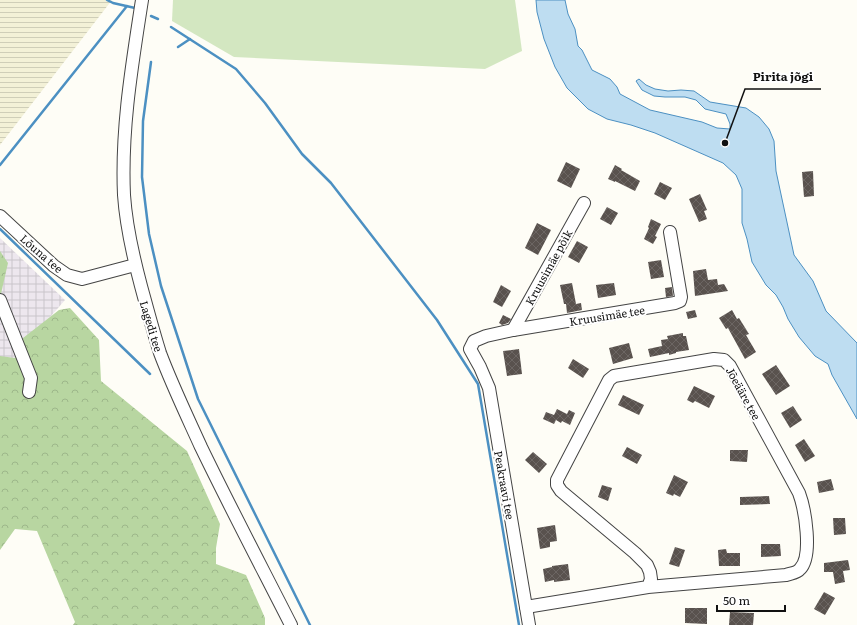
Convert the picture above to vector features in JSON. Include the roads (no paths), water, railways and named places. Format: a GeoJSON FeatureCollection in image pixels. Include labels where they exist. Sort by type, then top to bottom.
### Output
{"type":"FeatureCollection","features":[{"type":"Feature","properties":{"kind":"street","name":"Lagedi tee"},"geometry":{"type":"LineString","coordinates":[[142,0],[127,99],[124,131],[124,196],[135,265],[153,331],[177,394],[216,478],[291,625]]}},
{"type":"Feature","properties":{"kind":"street","name":"Kruusimäe põik"},"geometry":{"type":"LineString","coordinates":[[512,330],[584,203]]}},
{"type":"Feature","properties":{"kind":"street","name":"Lõuna tee"},"geometry":{"type":"LineString","coordinates":[[0,216],[54,266],[67,276],[82,279],[135,265]]}},
{"type":"Feature","properties":{"kind":"street","name":"Kruusimäe tee"},"geometry":{"type":"LineString","coordinates":[[470,349],[474,341],[512,330],[676,303],[680,301],[682,297],[670,232]]}},
{"type":"Feature","properties":{"kind":"street"},"geometry":{"type":"LineString","coordinates":[[0,300],[31,378],[29,392]]}},
{"type":"Feature","properties":{"kind":"street","name":"Peakraavi tee"},"geometry":{"type":"LineString","coordinates":[[470,349],[489,388],[529,625]]}},
{"type":"Feature","properties":{"kind":"street","name":"Jõeääre tee"},"geometry":{"type":"LineString","coordinates":[[526,607],[648,587],[786,575],[796,572],[802,568],[807,543],[803,504],[799,493],[730,366],[724,360],[714,359],[614,376],[609,380],[557,480],[557,485],[561,491],[635,553],[647,565],[650,572],[648,587]]}},
{"type":"Feature","properties":{"kind":"water"},"geometry":{"type":"Polygon","coordinates":[[[536,0],[565,0],[568,14],[575,29],[578,46],[582,50],[592,70],[610,79],[617,87],[620,94],[650,110],[702,122],[717,128],[730,129],[730,124],[726,114],[705,109],[696,100],[685,97],[654,96],[642,90],[636,81],[639,79],[646,85],[655,89],[668,91],[694,91],[710,102],[746,108],[759,117],[769,129],[774,141],[776,171],[794,255],[813,281],[826,311],[857,343],[857,419],[832,375],[828,364],[815,356],[799,337],[776,295],[766,285],[752,262],[742,223],[742,189],[736,175],[723,163],[655,133],[607,119],[588,109],[567,88],[555,67],[544,39],[537,12],[536,0]]]}},
{"type":"Feature","properties":{"kind":"waterway"},"geometry":{"type":"LineString","coordinates":[[107,0],[113,3],[135,8]]}},
{"type":"Feature","properties":{"kind":"waterway"},"geometry":{"type":"LineString","coordinates":[[0,165],[127,6]]}},
{"type":"Feature","properties":{"kind":"waterway"},"geometry":{"type":"LineString","coordinates":[[151,16],[158,19]]}},
{"type":"Feature","properties":{"kind":"waterway"},"geometry":{"type":"LineString","coordinates":[[171,27],[236,69],[265,103],[302,154],[331,183],[437,320],[478,384],[519,625]]}},
{"type":"Feature","properties":{"kind":"waterway"},"geometry":{"type":"LineString","coordinates":[[178,47],[190,39]]}},
{"type":"Feature","properties":{"kind":"waterway"},"geometry":{"type":"LineString","coordinates":[[151,62],[143,121],[142,177],[149,234],[161,286],[198,399],[310,625]]}},
{"type":"Feature","properties":{"kind":"waterway"},"geometry":{"type":"LineString","coordinates":[[0,229],[150,374]]}},
{"type":"Feature","properties":{"kind":"place","name":"Pirita jõgi"},"geometry":{"type":"Point","coordinates":[725,143]}}]}
